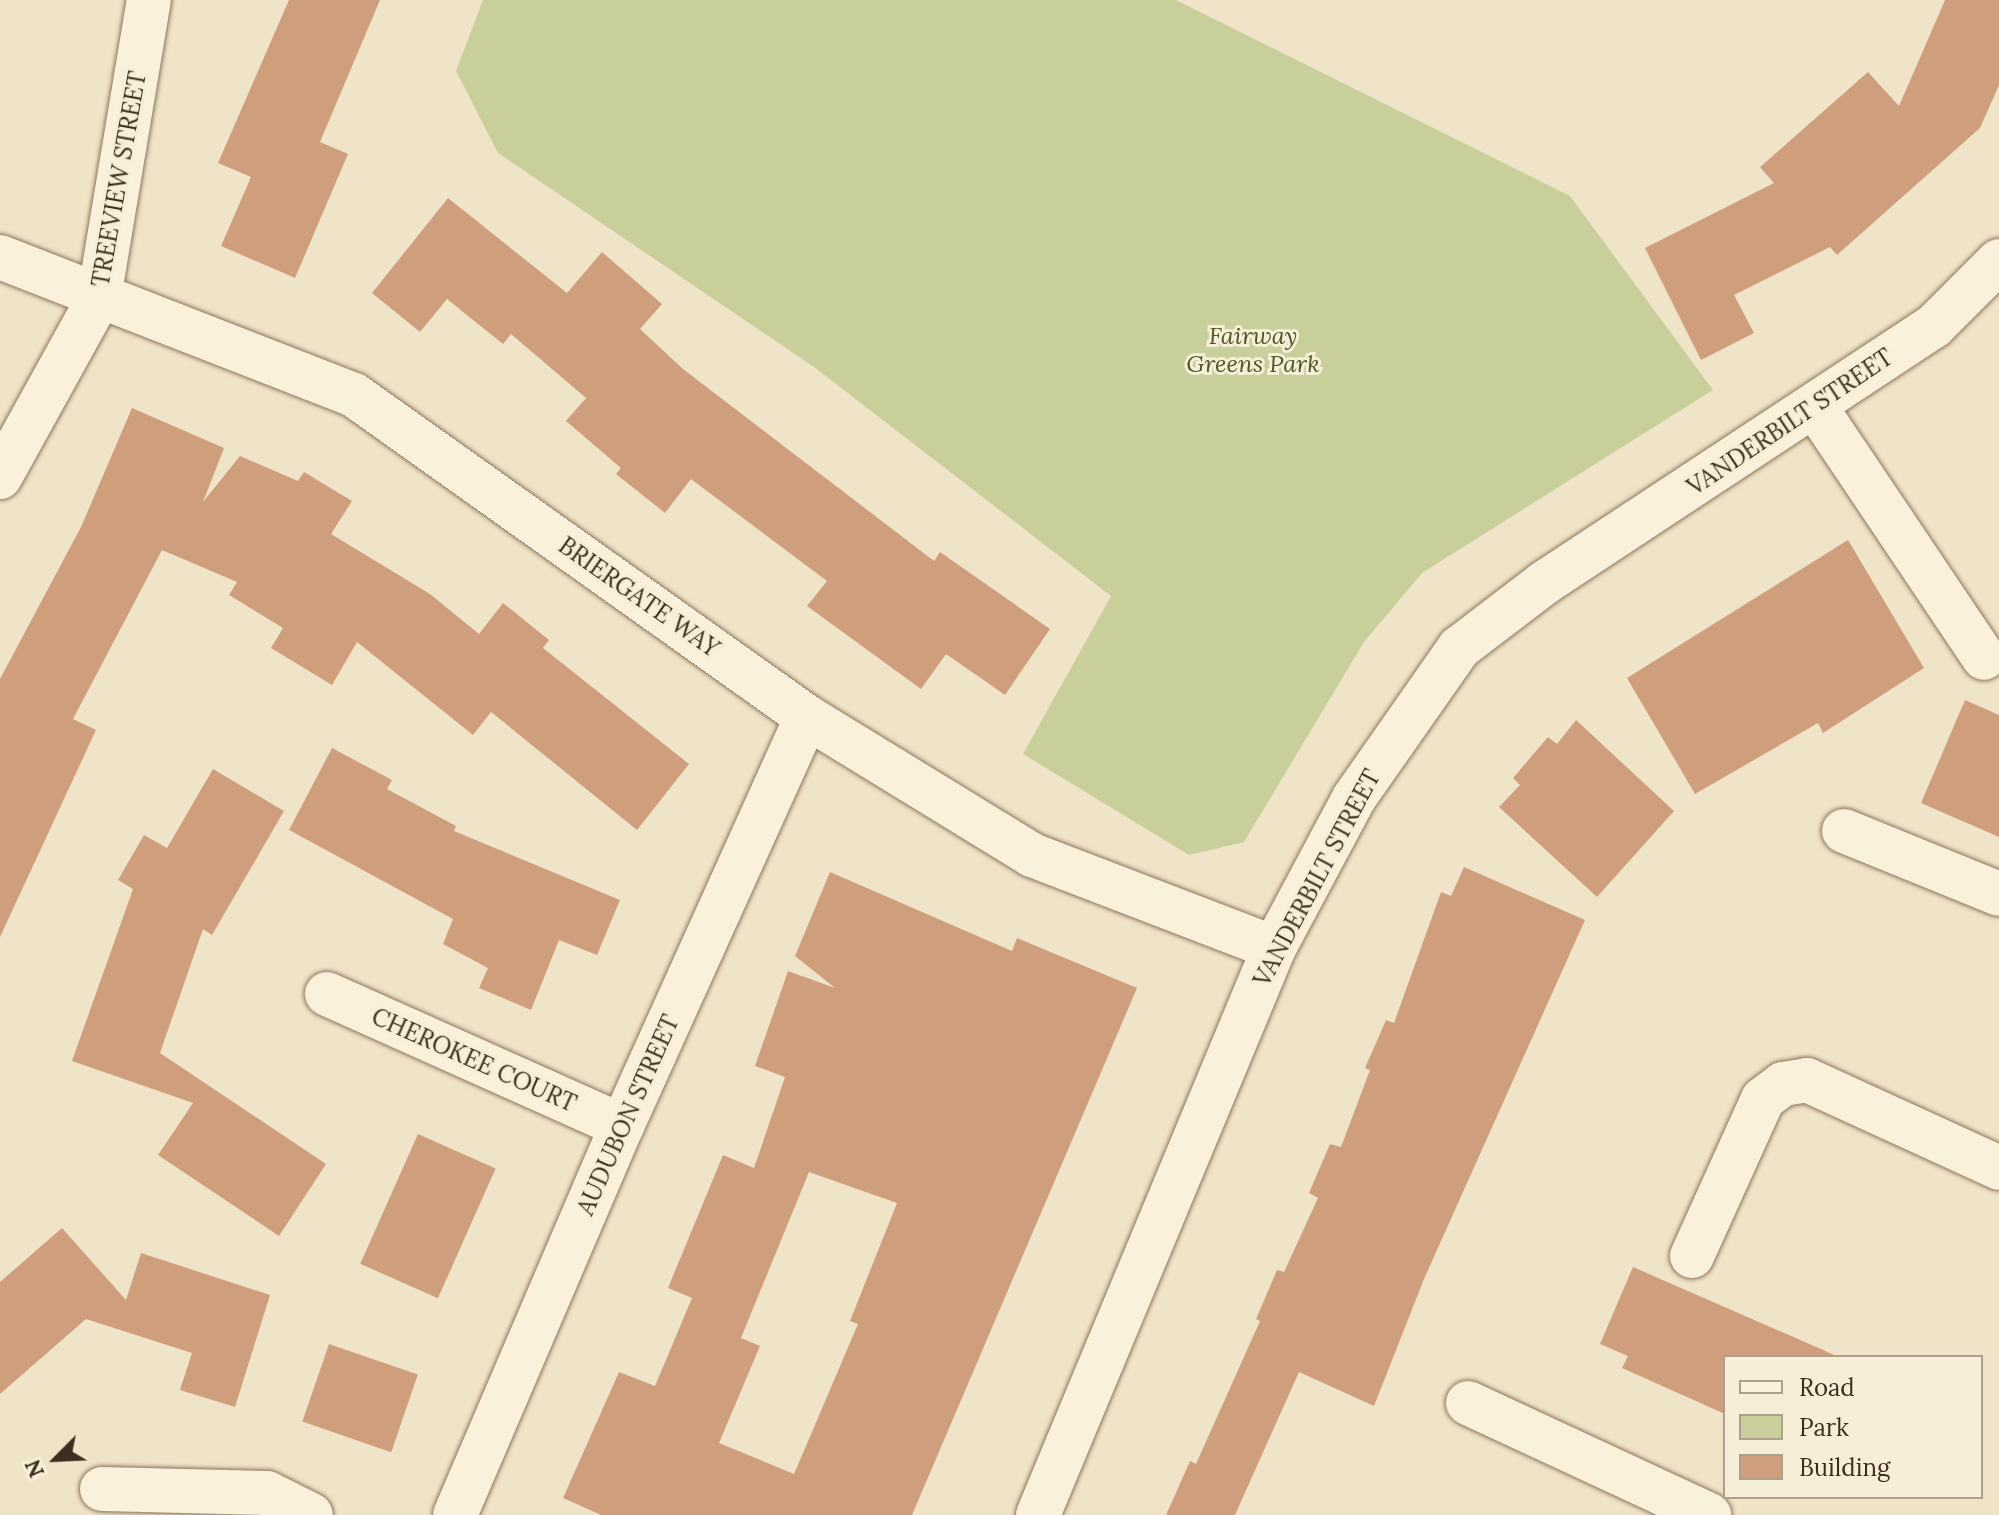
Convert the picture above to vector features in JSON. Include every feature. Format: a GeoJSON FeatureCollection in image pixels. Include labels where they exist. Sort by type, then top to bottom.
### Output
{"type":"FeatureCollection","features":[{"type":"Feature","properties":{"kind":"street","name":"TREEVIEW STREET"},"geometry":{"type":"LineString","coordinates":[[0,477],[99,298],[149,0]]}},
{"type":"Feature","properties":{"kind":"street","name":"BRIERGATE WAY"},"geometry":{"type":"LineString","coordinates":[[0,257],[354,395],[807,717],[1032,855],[1274,948]]}},
{"type":"Feature","properties":{"kind":"street","name":"VANDERBILT STREET"},"geometry":{"type":"LineString","coordinates":[[1038,1515],[1274,948],[1354,798],[1459,648],[1544,583],[1816,408],[1934,326],[1999,261]]}},
{"type":"Feature","properties":{"kind":"street"},"geometry":{"type":"LineString","coordinates":[[1816,408],[1984,658]]}},
{"type":"Feature","properties":{"kind":"street","name":"AUDUBON STREET"},"geometry":{"type":"LineString","coordinates":[[455,1515],[622,1126],[807,717]]}},
{"type":"Feature","properties":{"kind":"street"},"geometry":{"type":"LineString","coordinates":[[1844,831],[1999,894]]}},
{"type":"Feature","properties":{"kind":"street","name":"CHEROKEE COURT"},"geometry":{"type":"LineString","coordinates":[[327,994],[622,1126]]}},
{"type":"Feature","properties":{"kind":"street"},"geometry":{"type":"LineString","coordinates":[[1692,1256],[1763,1099],[1783,1084],[1807,1080],[1999,1168]]}},
{"type":"Feature","properties":{"kind":"street"},"geometry":{"type":"LineString","coordinates":[[1468,1403],[1709,1515]]}},
{"type":"Feature","properties":{"kind":"street"},"geometry":{"type":"LineString","coordinates":[[102,1489],[267,1493],[311,1515]]}},
{"type":"Feature","properties":{"kind":"green space","name":"Fairway Greens Park"},"geometry":{"type":"Polygon","coordinates":[[[483,0],[1176,0],[1570,196],[1713,390],[1422,573],[1364,642],[1244,842],[1189,855],[1023,754],[1111,596],[814,367],[498,153],[456,71],[483,0]]]}},
{"type":"Feature","properties":{"kind":"building"},"geometry":{"type":"Polygon","coordinates":[[[289,0],[380,0],[320,142],[348,154],[295,278],[221,246],[251,177],[218,163],[289,0]]]}},
{"type":"Feature","properties":{"kind":"building"},"geometry":{"type":"Polygon","coordinates":[[[1945,0],[1999,0],[1999,85],[1980,128],[1837,255],[1830,247],[1734,295],[1754,333],[1701,360],[1645,248],[1774,183],[1760,167],[1868,72],[1899,106],[1945,0]]]}},
{"type":"Feature","properties":{"kind":"building"},"geometry":{"type":"Polygon","coordinates":[[[448,198],[567,293],[602,252],[662,304],[640,329],[683,369],[934,561],[940,552],[1050,629],[1005,695],[946,654],[921,689],[807,606],[827,581],[691,479],[665,513],[616,474],[621,468],[566,421],[586,398],[511,334],[503,344],[447,299],[420,332],[372,293],[448,198]]]}},
{"type":"Feature","properties":{"kind":"building"},"geometry":{"type":"Polygon","coordinates":[[[132,408],[224,448],[203,502],[240,456],[298,481],[304,472],[352,501],[331,534],[430,594],[479,634],[503,603],[549,640],[543,648],[689,764],[637,830],[491,712],[473,735],[357,642],[332,685],[271,648],[283,628],[229,595],[237,582],[162,550],[73,719],[96,730],[0,937],[0,679],[81,527],[132,408]]]}},
{"type":"Feature","properties":{"kind":"building"},"geometry":{"type":"Polygon","coordinates":[[[1848,540],[1924,668],[1823,733],[1818,723],[1695,794],[1627,678],[1848,540]]]}},
{"type":"Feature","properties":{"kind":"building"},"geometry":{"type":"Polygon","coordinates":[[[1965,700],[1999,715],[1999,837],[1921,803],[1965,700]]]}},
{"type":"Feature","properties":{"kind":"building"},"geometry":{"type":"Polygon","coordinates":[[[1576,720],[1674,811],[1597,897],[1499,807],[1520,785],[1513,778],[1548,737],[1557,744],[1576,720]]]}},
{"type":"Feature","properties":{"kind":"building"},"geometry":{"type":"Polygon","coordinates":[[[332,748],[392,780],[387,789],[456,826],[454,831],[620,900],[597,955],[559,940],[531,1010],[479,988],[488,968],[443,944],[453,919],[289,830],[332,748]]]}},
{"type":"Feature","properties":{"kind":"building"},"geometry":{"type":"Polygon","coordinates":[[[213,769],[284,811],[212,935],[203,929],[160,1053],[326,1164],[279,1236],[158,1155],[193,1103],[72,1061],[133,889],[118,880],[144,835],[167,848],[213,769]]]}},
{"type":"Feature","properties":{"kind":"building"},"geometry":{"type":"Polygon","coordinates":[[[1464,867],[1585,920],[1424,1279],[1374,1406],[1299,1372],[1235,1515],[1166,1515],[1190,1461],[1196,1464],[1260,1321],[1256,1319],[1277,1270],[1284,1272],[1318,1198],[1309,1193],[1330,1144],[1341,1147],[1370,1070],[1365,1068],[1386,1020],[1394,1023],[1441,892],[1451,896],[1464,867]]]}},
{"type":"Feature","properties":{"kind":"building"},"geometry":{"type":"Polygon","coordinates":[[[830,872],[1012,951],[1017,938],[1137,988],[912,1515],[601,1515],[563,1498],[619,1372],[655,1386],[692,1298],[668,1288],[723,1155],[754,1168],[785,1077],[755,1066],[788,971],[835,988],[795,956],[830,872]],[[809,1172],[741,1338],[760,1346],[719,1443],[794,1474],[858,1324],[850,1321],[897,1203],[809,1172]]]}},
{"type":"Feature","properties":{"kind":"building"},"geometry":{"type":"Polygon","coordinates":[[[418,1134],[496,1169],[438,1298],[360,1264],[418,1134]]]}},
{"type":"Feature","properties":{"kind":"building"},"geometry":{"type":"Polygon","coordinates":[[[62,1228],[126,1300],[141,1253],[270,1295],[235,1407],[180,1390],[192,1353],[86,1319],[0,1394],[0,1282],[62,1228]]]}},
{"type":"Feature","properties":{"kind":"building"},"geometry":{"type":"Polygon","coordinates":[[[1633,1267],[1834,1355],[1723,1355],[1723,1413],[1622,1368],[1628,1356],[1600,1344],[1633,1267]]]}},
{"type":"Feature","properties":{"kind":"building"},"geometry":{"type":"Polygon","coordinates":[[[329,1344],[418,1375],[391,1452],[302,1422],[329,1344]]]}}]}
